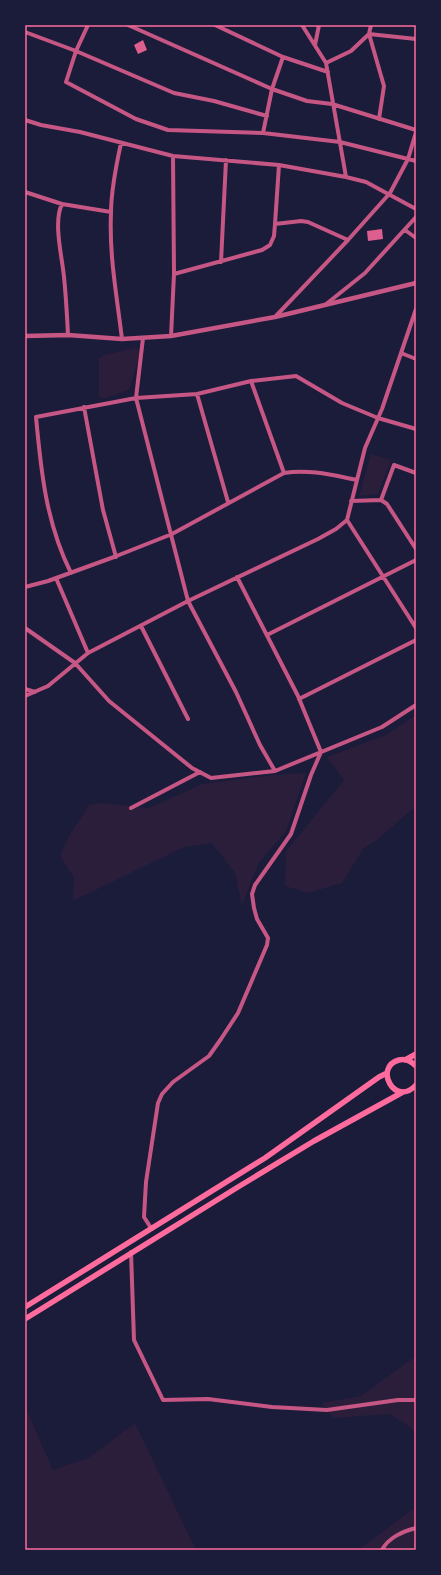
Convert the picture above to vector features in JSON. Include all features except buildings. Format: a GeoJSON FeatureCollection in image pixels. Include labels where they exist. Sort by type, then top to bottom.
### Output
{"type":"FeatureCollection","features":[{"type":"Feature","properties":{"kind":"main road"},"geometry":{"type":"LineString","coordinates":[[405,1060],[416,1054]]}},
{"type":"Feature","properties":{"kind":"main road"},"geometry":{"type":"LineString","coordinates":[[25,1308],[264,1158],[319,1118],[387,1073],[393,1063],[400,1060],[405,1060],[416,1066]]}},
{"type":"Feature","properties":{"kind":"main road"},"geometry":{"type":"LineString","coordinates":[[387,1073],[391,1086],[398,1091],[403,1092]]}},
{"type":"Feature","properties":{"kind":"main road"},"geometry":{"type":"LineString","coordinates":[[25,1319],[131,1252],[308,1145],[403,1092],[410,1090],[416,1085]]}},
{"type":"Feature","properties":{"kind":"street"},"geometry":{"type":"LineString","coordinates":[[88,25],[76,51],[66,82],[136,119],[168,130],[263,133],[340,142],[416,161]]}},
{"type":"Feature","properties":{"kind":"street"},"geometry":{"type":"LineString","coordinates":[[128,25],[170,45],[272,88],[307,100],[332,104],[416,131],[408,159],[390,193],[275,317]]}},
{"type":"Feature","properties":{"kind":"street"},"geometry":{"type":"LineString","coordinates":[[216,25],[283,57],[328,72]]}},
{"type":"Feature","properties":{"kind":"street"},"geometry":{"type":"LineString","coordinates":[[302,25],[326,63],[346,177]]}},
{"type":"Feature","properties":{"kind":"street"},"geometry":{"type":"LineString","coordinates":[[315,45],[319,25]]}},
{"type":"Feature","properties":{"kind":"street"},"geometry":{"type":"LineString","coordinates":[[371,25],[369,34],[384,86],[379,119]]}},
{"type":"Feature","properties":{"kind":"street"},"geometry":{"type":"LineString","coordinates":[[25,32],[76,51],[174,93],[267,116]]}},
{"type":"Feature","properties":{"kind":"street"},"geometry":{"type":"LineString","coordinates":[[326,63],[351,51],[369,34],[416,39]]}},
{"type":"Feature","properties":{"kind":"street"},"geometry":{"type":"LineString","coordinates":[[263,133],[272,88],[283,57]]}},
{"type":"Feature","properties":{"kind":"street"},"geometry":{"type":"LineString","coordinates":[[25,120],[41,125],[80,132],[173,156],[278,165],[346,177],[366,182],[390,193],[416,209]]}},
{"type":"Feature","properties":{"kind":"street"},"geometry":{"type":"LineString","coordinates":[[121,143],[114,177],[110,238],[122,339]]}},
{"type":"Feature","properties":{"kind":"street"},"geometry":{"type":"LineString","coordinates":[[171,336],[174,274],[173,156]]}},
{"type":"Feature","properties":{"kind":"street"},"geometry":{"type":"LineString","coordinates":[[221,262],[226,160]]}},
{"type":"Feature","properties":{"kind":"street"},"geometry":{"type":"LineString","coordinates":[[174,274],[262,250],[270,245],[274,236],[278,165]]}},
{"type":"Feature","properties":{"kind":"street"},"geometry":{"type":"LineString","coordinates":[[25,192],[62,204],[111,212]]}},
{"type":"Feature","properties":{"kind":"street"},"geometry":{"type":"LineString","coordinates":[[62,204],[59,211],[59,230],[68,335]]}},
{"type":"Feature","properties":{"kind":"street"},"geometry":{"type":"LineString","coordinates":[[325,305],[365,273],[416,217]]}},
{"type":"Feature","properties":{"kind":"street"},"geometry":{"type":"LineString","coordinates":[[275,224],[301,221],[308,222],[348,240]]}},
{"type":"Feature","properties":{"kind":"street"},"geometry":{"type":"LineString","coordinates":[[405,230],[416,238]]}},
{"type":"Feature","properties":{"kind":"street"},"geometry":{"type":"LineString","coordinates":[[25,336],[68,335],[122,339],[171,336],[275,317],[416,284]]}},
{"type":"Feature","properties":{"kind":"street"},"geometry":{"type":"LineString","coordinates":[[25,696],[48,686],[88,653],[188,601],[336,529],[347,520],[366,448],[416,309]]}},
{"type":"Feature","properties":{"kind":"street"},"geometry":{"type":"LineString","coordinates":[[143,338],[136,398],[188,601],[236,692],[260,745],[275,771]]}},
{"type":"Feature","properties":{"kind":"street"},"geometry":{"type":"LineString","coordinates":[[401,353],[416,359]]}},
{"type":"Feature","properties":{"kind":"street"},"geometry":{"type":"LineString","coordinates":[[71,573],[55,537],[49,511],[41,465],[36,417],[136,398],[197,394],[250,381],[296,376],[342,403],[378,418],[416,429]]}},
{"type":"Feature","properties":{"kind":"street"},"geometry":{"type":"LineString","coordinates":[[250,381],[284,473]]}},
{"type":"Feature","properties":{"kind":"street"},"geometry":{"type":"LineString","coordinates":[[197,394],[228,502]]}},
{"type":"Feature","properties":{"kind":"street"},"geometry":{"type":"LineString","coordinates":[[84,407],[103,510],[116,557]]}},
{"type":"Feature","properties":{"kind":"street"},"geometry":{"type":"LineString","coordinates":[[381,500],[394,465],[416,473]]}},
{"type":"Feature","properties":{"kind":"street"},"geometry":{"type":"LineString","coordinates":[[25,588],[116,557],[172,534],[228,502],[284,473],[314,472],[357,480]]}},
{"type":"Feature","properties":{"kind":"street"},"geometry":{"type":"LineString","coordinates":[[351,501],[381,500],[387,504],[416,549]]}},
{"type":"Feature","properties":{"kind":"street"},"geometry":{"type":"LineString","coordinates":[[347,520],[416,628]]}},
{"type":"Feature","properties":{"kind":"street"},"geometry":{"type":"LineString","coordinates":[[267,635],[416,560]]}},
{"type":"Feature","properties":{"kind":"street"},"geometry":{"type":"LineString","coordinates":[[151,1228],[144,1216],[146,1182],[158,1103],[162,1094],[173,1082],[210,1056],[238,1013],[268,945],[268,938],[257,919],[252,894],[255,885],[291,834],[311,775],[321,752],[299,699],[237,577]]}},
{"type":"Feature","properties":{"kind":"street"},"geometry":{"type":"LineString","coordinates":[[56,578],[88,653]]}},
{"type":"Feature","properties":{"kind":"street"},"geometry":{"type":"LineString","coordinates":[[141,626],[188,719]]}},
{"type":"Feature","properties":{"kind":"street"},"geometry":{"type":"LineString","coordinates":[[25,628],[75,663],[109,701],[192,768],[211,778],[275,771],[382,727],[416,705]]}},
{"type":"Feature","properties":{"kind":"street"},"geometry":{"type":"LineString","coordinates":[[299,699],[416,640]]}},
{"type":"Feature","properties":{"kind":"street"},"geometry":{"type":"LineString","coordinates":[[25,689],[36,692]]}},
{"type":"Feature","properties":{"kind":"street"},"geometry":{"type":"LineString","coordinates":[[131,808],[200,772]]}},
{"type":"Feature","properties":{"kind":"street"},"geometry":{"type":"LineString","coordinates":[[131,1252],[134,1340],[163,1400],[208,1399],[327,1410],[398,1400],[416,1400]]}},
{"type":"Feature","properties":{"kind":"street"},"geometry":{"type":"LineString","coordinates":[[382,1550],[393,1538],[406,1530],[416,1528]]}},
{"type":"Feature","properties":{"kind":"shaded area"},"geometry":{"type":"Polygon","coordinates":[[[136,348],[141,351],[129,390],[102,399],[99,396],[99,358],[104,355],[136,348]]]}},
{"type":"Feature","properties":{"kind":"shaded area"},"geometry":{"type":"Polygon","coordinates":[[[371,454],[391,460],[378,494],[359,496],[371,454]]]}},
{"type":"Feature","properties":{"kind":"shaded area"},"geometry":{"type":"Polygon","coordinates":[[[416,715],[416,806],[378,839],[363,849],[342,883],[308,893],[285,886],[286,851],[344,780],[327,757],[386,735],[416,715]]]}},
{"type":"Feature","properties":{"kind":"shaded area"},"geometry":{"type":"Polygon","coordinates":[[[306,773],[286,831],[258,864],[242,906],[235,873],[212,843],[184,847],[73,901],[74,878],[60,856],[69,836],[89,805],[103,803],[149,808],[202,784],[272,775],[306,773]]]}},
{"type":"Feature","properties":{"kind":"shaded area"},"geometry":{"type":"Polygon","coordinates":[[[416,1356],[416,1433],[403,1422],[389,1414],[334,1418],[321,1403],[361,1396],[416,1356]]]}},
{"type":"Feature","properties":{"kind":"shaded area"},"geometry":{"type":"Polygon","coordinates":[[[25,1406],[53,1470],[88,1458],[135,1423],[196,1550],[25,1550],[25,1406]]]}},
{"type":"Feature","properties":{"kind":"shaded area"},"geometry":{"type":"Polygon","coordinates":[[[416,1507],[416,1550],[350,1550],[361,1548],[416,1507]]]}}]}
